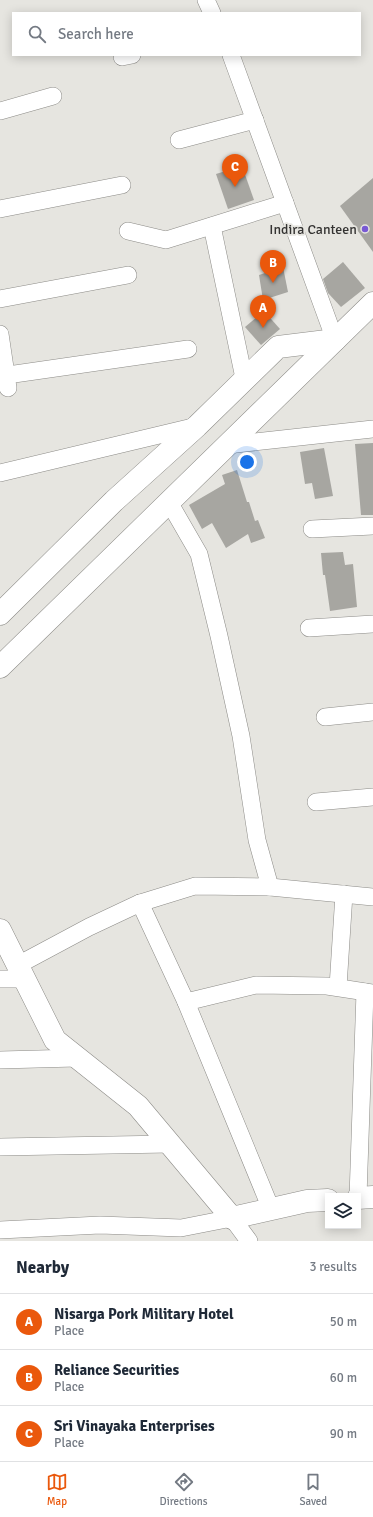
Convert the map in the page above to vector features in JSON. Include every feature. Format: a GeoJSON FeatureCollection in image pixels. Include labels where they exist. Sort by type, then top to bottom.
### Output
{"type":"FeatureCollection","features":[{"type":"Feature","properties":{"kind":"main road"},"geometry":{"type":"LineString","coordinates":[[0,667],[373,303]]}},
{"type":"Feature","properties":{"kind":"main road"},"geometry":{"type":"LineString","coordinates":[[0,614],[114,501],[197,426],[244,378],[278,347],[335,340]]}},
{"type":"Feature","properties":{"kind":"main road"},"geometry":{"type":"LineString","coordinates":[[0,930],[55,1040],[138,1106],[232,1218],[307,1201],[325,1200]]}},
{"type":"Feature","properties":{"kind":"main road"},"geometry":{"type":"LineString","coordinates":[[361,1198],[373,1197]]}},
{"type":"Feature","properties":{"kind":"street"},"geometry":{"type":"LineString","coordinates":[[206,0],[212,12]]}},
{"type":"Feature","properties":{"kind":"street"},"geometry":{"type":"LineString","coordinates":[[231,56],[335,340]]}},
{"type":"Feature","properties":{"kind":"street"},"geometry":{"type":"LineString","coordinates":[[0,111],[53,96]]}},
{"type":"Feature","properties":{"kind":"street"},"geometry":{"type":"LineString","coordinates":[[179,140],[255,120]]}},
{"type":"Feature","properties":{"kind":"street"},"geometry":{"type":"LineString","coordinates":[[0,209],[122,185]]}},
{"type":"Feature","properties":{"kind":"street"},"geometry":{"type":"LineString","coordinates":[[128,231],[166,240],[285,203]]}},
{"type":"Feature","properties":{"kind":"street"},"geometry":{"type":"LineString","coordinates":[[212,226],[244,378]]}},
{"type":"Feature","properties":{"kind":"street"},"geometry":{"type":"LineString","coordinates":[[0,299],[128,276]]}},
{"type":"Feature","properties":{"kind":"street"},"geometry":{"type":"LineString","coordinates":[[0,334],[5,380],[188,349]]}},
{"type":"Feature","properties":{"kind":"street"},"geometry":{"type":"LineString","coordinates":[[0,473],[197,426]]}},
{"type":"Feature","properties":{"kind":"street"},"geometry":{"type":"LineString","coordinates":[[227,446],[373,429]]}},
{"type":"Feature","properties":{"kind":"street"},"geometry":{"type":"LineString","coordinates":[[169,502],[200,554],[241,736],[257,840],[270,887]]}},
{"type":"Feature","properties":{"kind":"street"},"geometry":{"type":"LineString","coordinates":[[312,529],[373,526]]}},
{"type":"Feature","properties":{"kind":"street"},"geometry":{"type":"LineString","coordinates":[[309,628],[373,624]]}},
{"type":"Feature","properties":{"kind":"street"},"geometry":{"type":"LineString","coordinates":[[325,717],[373,712]]}},
{"type":"Feature","properties":{"kind":"street"},"geometry":{"type":"LineString","coordinates":[[316,802],[373,797]]}},
{"type":"Feature","properties":{"kind":"street"},"geometry":{"type":"LineString","coordinates":[[0,979],[21,972],[88,927],[140,903],[195,886],[270,887],[373,897]]}},
{"type":"Feature","properties":{"kind":"street"},"geometry":{"type":"LineString","coordinates":[[338,987],[344,894]]}},
{"type":"Feature","properties":{"kind":"street"},"geometry":{"type":"LineString","coordinates":[[140,903],[186,1002],[271,1210]]}},
{"type":"Feature","properties":{"kind":"street"},"geometry":{"type":"LineString","coordinates":[[186,1002],[256,985],[327,986],[369,993],[358,1193]]}},
{"type":"Feature","properties":{"kind":"street"},"geometry":{"type":"LineString","coordinates":[[0,1060],[76,1058]]}},
{"type":"Feature","properties":{"kind":"street"},"geometry":{"type":"LineString","coordinates":[[0,1147],[169,1144]]}},
{"type":"Feature","properties":{"kind":"street"},"geometry":{"type":"LineString","coordinates":[[0,1230],[100,1225],[181,1228],[232,1218],[249,1241]]}},
{"type":"Feature","properties":{"kind":"building"},"geometry":{"type":"Polygon","coordinates":[[[242,166],[254,200],[228,209],[216,174],[242,166]]]}},
{"type":"Feature","properties":{"kind":"building","name":"Indira Canteen"},"geometry":{"type":"Polygon","coordinates":[[[373,178],[373,252],[340,206],[373,178]]]}},
{"type":"Feature","properties":{"kind":"building"},"geometry":{"type":"Polygon","coordinates":[[[343,262],[365,288],[341,307],[328,293],[323,279],[343,262]]]}},
{"type":"Feature","properties":{"kind":"building"},"geometry":{"type":"Polygon","coordinates":[[[283,267],[288,292],[263,300],[259,275],[283,267]]]}},
{"type":"Feature","properties":{"kind":"building"},"geometry":{"type":"Polygon","coordinates":[[[264,311],[280,329],[261,345],[245,327],[264,311]]]}},
{"type":"Feature","properties":{"kind":"building"},"geometry":{"type":"Polygon","coordinates":[[[373,443],[373,515],[361,515],[355,444],[373,443]]]}},
{"type":"Feature","properties":{"kind":"building"},"geometry":{"type":"Polygon","coordinates":[[[324,448],[333,496],[315,499],[312,483],[305,484],[300,452],[324,448]]]}},
{"type":"Feature","properties":{"kind":"building"},"geometry":{"type":"Polygon","coordinates":[[[237,470],[247,502],[249,502],[255,521],[258,520],[265,538],[251,543],[248,534],[226,548],[212,523],[202,529],[189,505],[225,484],[222,475],[237,470]]]}},
{"type":"Feature","properties":{"kind":"building"},"geometry":{"type":"Polygon","coordinates":[[[343,552],[345,565],[353,564],[357,607],[330,611],[325,575],[323,575],[321,553],[343,552]]]}},
{"type":"Feature","properties":{"kind":"place","name":"Sri Vinayaka Enterprises"},"geometry":{"type":"Point","coordinates":[235,187]}},
{"type":"Feature","properties":{"kind":"place","name":"Indira Canteen"},"geometry":{"type":"Point","coordinates":[365,229]}},
{"type":"Feature","properties":{"kind":"place","name":"Reliance Securities"},"geometry":{"type":"Point","coordinates":[273,283]}},
{"type":"Feature","properties":{"kind":"place","name":"Nisarga Pork Military Hotel"},"geometry":{"type":"Point","coordinates":[263,328]}}]}
